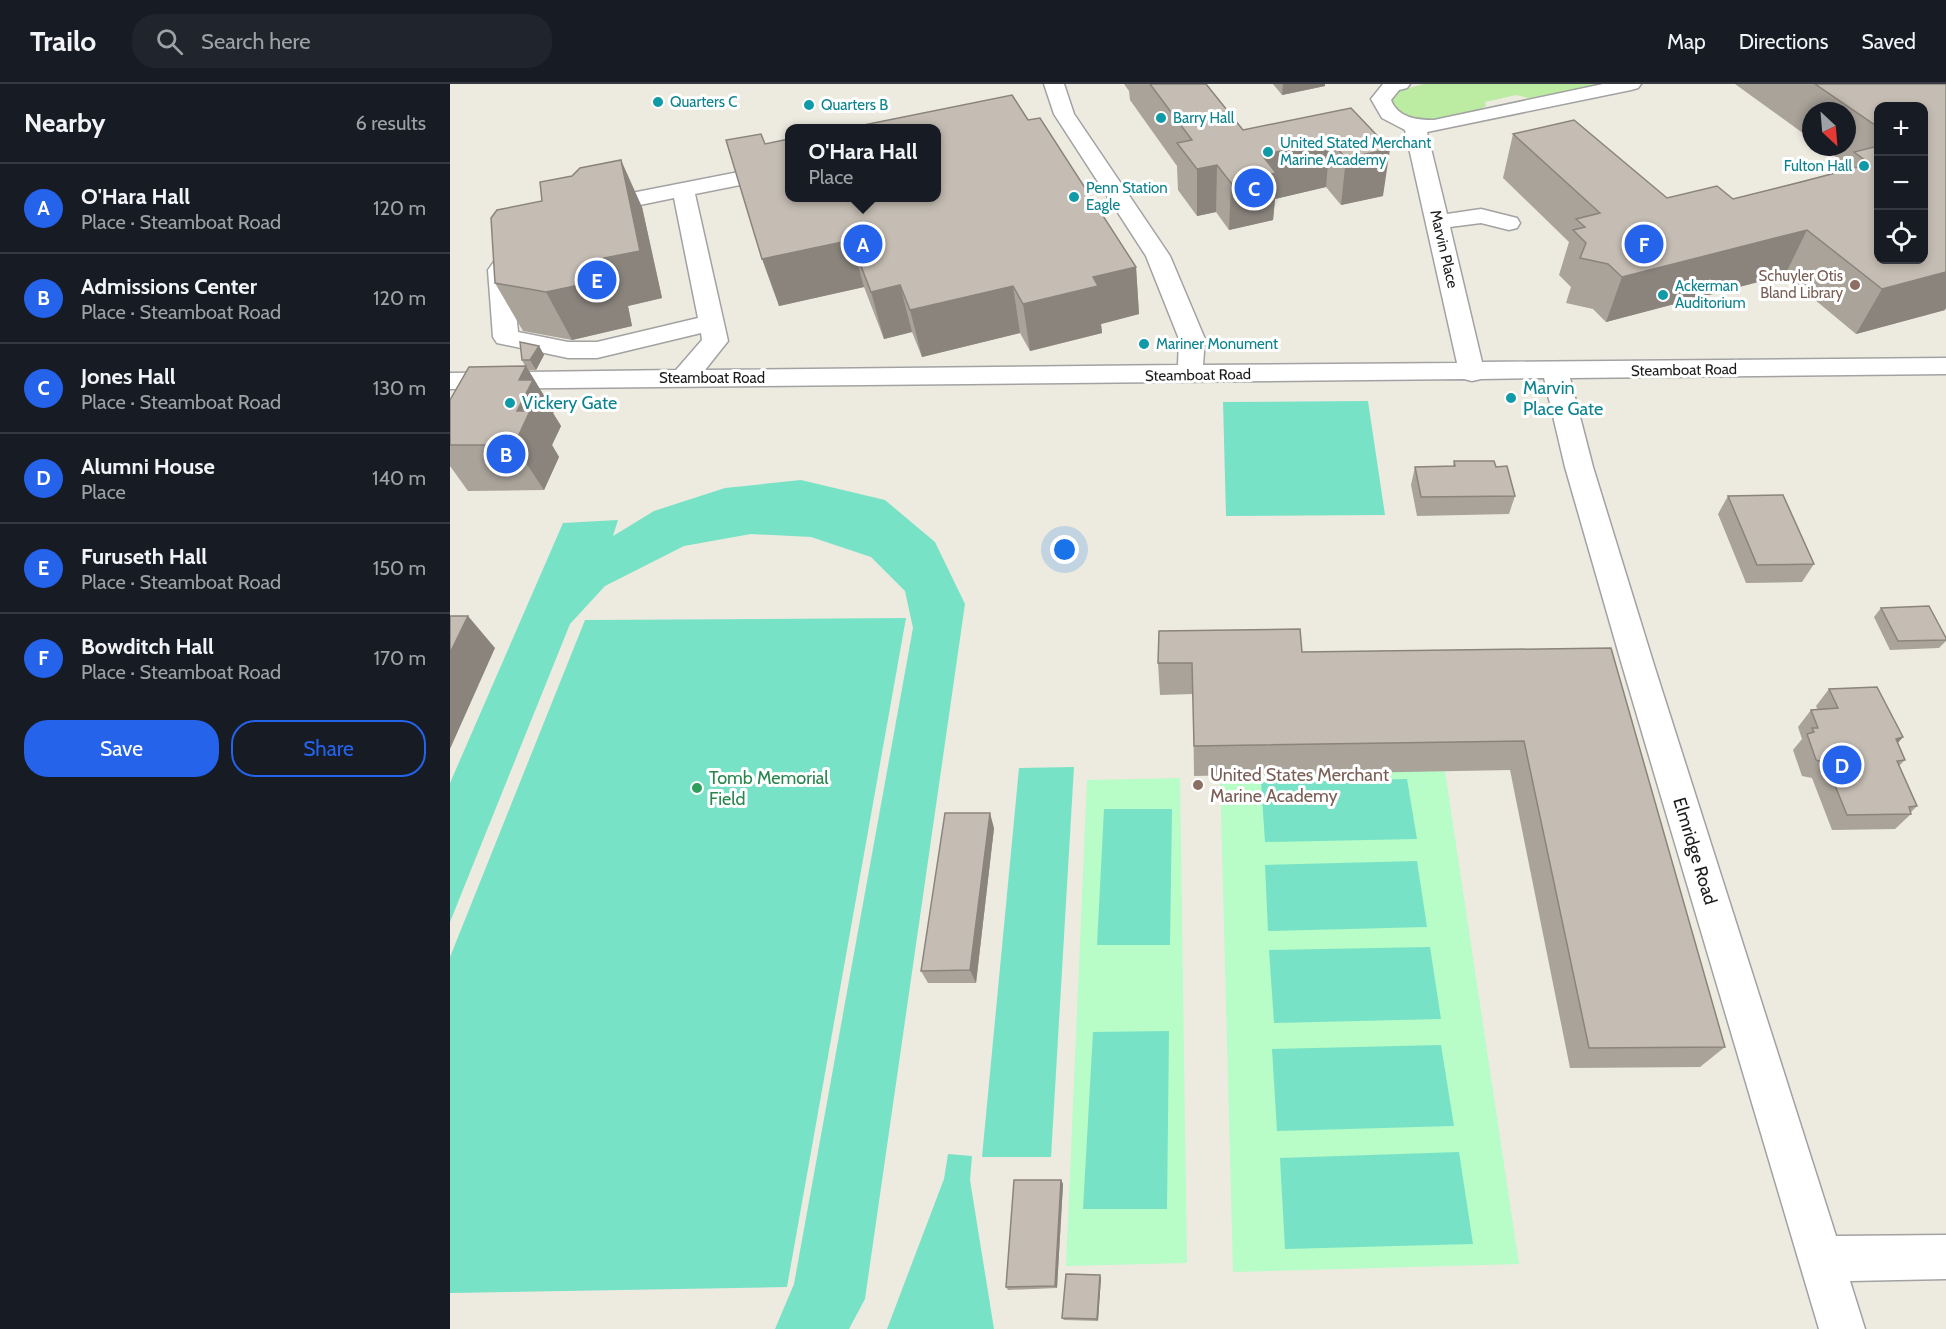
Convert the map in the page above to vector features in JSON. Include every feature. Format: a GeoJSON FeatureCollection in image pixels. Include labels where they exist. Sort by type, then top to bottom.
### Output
{"type":"FeatureCollection","features":[{"type":"Feature","properties":{"kind":"street"},"geometry":{"type":"LineString","coordinates":[[1054,84],[1064,114],[1158,256],[1192,339],[1190,375]]}},
{"type":"Feature","properties":{"kind":"street"},"geometry":{"type":"LineString","coordinates":[[1400,84],[1393,86],[1381,99],[1384,110],[1395,119],[1415,126],[1434,126],[1631,84]]}},
{"type":"Feature","properties":{"kind":"street"},"geometry":{"type":"LineString","coordinates":[[1041,118],[1064,114]]}},
{"type":"Feature","properties":{"kind":"street","name":"Marvin Place"},"geometry":{"type":"LineString","coordinates":[[1415,126],[1472,373]]}},
{"type":"Feature","properties":{"kind":"street"},"geometry":{"type":"LineString","coordinates":[[574,211],[785,169]]}},
{"type":"Feature","properties":{"kind":"street"},"geometry":{"type":"LineString","coordinates":[[684,190],[715,341],[684,378]]}},
{"type":"Feature","properties":{"kind":"street"},"geometry":{"type":"LineString","coordinates":[[1437,222],[1481,216],[1509,223]]}},
{"type":"Feature","properties":{"kind":"street"},"geometry":{"type":"LineString","coordinates":[[525,233],[500,270],[507,337],[568,350],[597,350],[711,323]]}},
{"type":"Feature","properties":{"kind":"street","name":"Steamboat Road"},"geometry":{"type":"LineString","coordinates":[[450,382],[684,378],[1472,373],[1946,366]]}},
{"type":"Feature","properties":{"kind":"street","name":"Elmridge Road"},"geometry":{"type":"LineString","coordinates":[[1555,372],[1579,467],[1638,665],[1842,1329]]}},
{"type":"Feature","properties":{"kind":"street"},"geometry":{"type":"LineString","coordinates":[[1821,1259],[1946,1257]]}},
{"type":"Feature","properties":{"kind":"green space"},"geometry":{"type":"Polygon","coordinates":[[[1424,84],[1609,84],[1536,100],[1516,95],[1485,102],[1486,106],[1471,112],[1419,120],[1408,118],[1389,103],[1397,91],[1424,84]]]}},
{"type":"Feature","properties":{"kind":"green space"},"geometry":{"type":"Polygon","coordinates":[[[1368,401],[1385,515],[1226,516],[1223,402],[1368,401]]]}},
{"type":"Feature","properties":{"kind":"green space"},"geometry":{"type":"Polygon","coordinates":[[[801,480],[885,500],[935,542],[965,604],[865,1299],[849,1329],[775,1329],[794,1284],[913,628],[905,591],[871,557],[811,537],[751,534],[684,546],[605,586],[570,624],[450,922],[450,783],[563,523],[618,520],[613,536],[654,511],[725,488],[801,480]]]}},
{"type":"Feature","properties":{"kind":"green space","name":"Tomb Memorial Field"},"geometry":{"type":"Polygon","coordinates":[[[906,618],[787,1287],[450,1293],[450,957],[585,620],[906,618]]]}},
{"type":"Feature","properties":{"kind":"green space"},"geometry":{"type":"Polygon","coordinates":[[[1074,767],[1051,1157],[982,1157],[1019,768],[1074,767]]]}},
{"type":"Feature","properties":{"kind":"green space"},"geometry":{"type":"Polygon","coordinates":[[[1445,771],[1519,1264],[1233,1272],[1220,775],[1445,771]]]}},
{"type":"Feature","properties":{"kind":"green space"},"geometry":{"type":"Polygon","coordinates":[[[1180,778],[1187,1263],[1066,1266],[1087,780],[1180,778]]]}},
{"type":"Feature","properties":{"kind":"green space"},"geometry":{"type":"Polygon","coordinates":[[[1407,779],[1417,839],[1265,842],[1261,782],[1407,779]]]}},
{"type":"Feature","properties":{"kind":"green space"},"geometry":{"type":"Polygon","coordinates":[[[1104,809],[1172,809],[1170,945],[1097,945],[1104,809]]]}},
{"type":"Feature","properties":{"kind":"green space"},"geometry":{"type":"Polygon","coordinates":[[[1417,861],[1427,927],[1268,931],[1265,865],[1417,861]]]}},
{"type":"Feature","properties":{"kind":"green space"},"geometry":{"type":"Polygon","coordinates":[[[1430,947],[1441,1019],[1274,1023],[1269,950],[1430,947]]]}},
{"type":"Feature","properties":{"kind":"green space"},"geometry":{"type":"Polygon","coordinates":[[[1169,1031],[1167,1209],[1083,1209],[1093,1032],[1169,1031]]]}},
{"type":"Feature","properties":{"kind":"green space"},"geometry":{"type":"Polygon","coordinates":[[[1441,1045],[1454,1126],[1277,1131],[1272,1049],[1441,1045]]]}},
{"type":"Feature","properties":{"kind":"green space"},"geometry":{"type":"Polygon","coordinates":[[[1459,1152],[1473,1244],[1285,1249],[1280,1158],[1459,1152]]]}},
{"type":"Feature","properties":{"kind":"green space"},"geometry":{"type":"Polygon","coordinates":[[[948,1154],[972,1156],[970,1180],[994,1329],[887,1329],[944,1179],[948,1154]]]}},
{"type":"Feature","properties":{"kind":"building"},"geometry":{"type":"Polygon","coordinates":[[[1150,84],[1206,84],[1243,130],[1351,108],[1390,149],[1346,158],[1330,141],[1262,155],[1276,173],[1231,183],[1217,165],[1197,169],[1177,143],[1192,140],[1150,84]]]}},
{"type":"Feature","properties":{"kind":"building"},"geometry":{"type":"Polygon","coordinates":[[[1815,84],[1946,84],[1946,272],[1882,289],[1807,230],[1622,277],[1608,264],[1580,258],[1586,243],[1573,230],[1585,227],[1576,219],[1600,213],[1513,134],[1574,120],[1667,198],[1717,186],[1733,199],[1870,164],[1856,152],[1874,147],[1874,264],[1928,264],[1928,102],[1874,102],[1874,124],[1856,112],[1856,102],[1841,102],[1815,84]]]}},
{"type":"Feature","properties":{"kind":"building"},"geometry":{"type":"Polygon","coordinates":[[[1012,95],[1028,120],[1040,118],[1136,267],[1093,277],[1098,286],[1023,304],[1013,286],[910,310],[900,285],[871,292],[851,240],[762,259],[726,140],[761,134],[765,144],[785,140],[785,202],[941,202],[941,124],[869,124],[1012,95]]]}},
{"type":"Feature","properties":{"kind":"building"},"geometry":{"type":"Polygon","coordinates":[[[621,160],[640,251],[604,258],[608,279],[546,292],[495,283],[491,218],[497,210],[542,201],[540,182],[572,176],[580,168],[621,160]]]}},
{"type":"Feature","properties":{"kind":"building"},"geometry":{"type":"Polygon","coordinates":[[[520,342],[539,346],[530,360],[522,360],[520,342]]]}},
{"type":"Feature","properties":{"kind":"building"},"geometry":{"type":"Polygon","coordinates":[[[526,366],[519,380],[533,380],[517,411],[530,411],[514,445],[450,445],[450,400],[469,367],[526,366]]]}},
{"type":"Feature","properties":{"kind":"building"},"geometry":{"type":"Polygon","coordinates":[[[1454,461],[1494,461],[1496,467],[1507,466],[1515,496],[1421,497],[1415,467],[1455,466],[1454,461]]]}},
{"type":"Feature","properties":{"kind":"building"},"geometry":{"type":"Polygon","coordinates":[[[1783,495],[1814,564],[1757,565],[1728,496],[1783,495]]]}},
{"type":"Feature","properties":{"kind":"building"},"geometry":{"type":"Polygon","coordinates":[[[1929,606],[1946,640],[1898,641],[1881,608],[1929,606]]]}},
{"type":"Feature","properties":{"kind":"building"},"geometry":{"type":"Polygon","coordinates":[[[450,616],[468,616],[450,653],[450,616]]]}},
{"type":"Feature","properties":{"kind":"building"},"geometry":{"type":"Polygon","coordinates":[[[1300,629],[1302,652],[1611,648],[1725,1047],[1589,1048],[1524,741],[1194,746],[1192,663],[1158,663],[1159,631],[1300,629]]]}},
{"type":"Feature","properties":{"kind":"building"},"geometry":{"type":"Polygon","coordinates":[[[1877,687],[1903,737],[1896,739],[1905,760],[1897,761],[1917,806],[1909,807],[1911,814],[1847,815],[1826,763],[1816,760],[1807,734],[1814,732],[1812,728],[1818,728],[1811,710],[1838,708],[1829,689],[1877,687]]]}},
{"type":"Feature","properties":{"kind":"building"},"geometry":{"type":"Polygon","coordinates":[[[945,813],[990,813],[970,970],[921,971],[945,813]]]}},
{"type":"Feature","properties":{"kind":"building"},"geometry":{"type":"Polygon","coordinates":[[[1014,1180],[1061,1180],[1055,1286],[1006,1287],[1014,1180]]]}},
{"type":"Feature","properties":{"kind":"building"},"geometry":{"type":"Polygon","coordinates":[[[1066,1274],[1100,1275],[1097,1319],[1062,1318],[1066,1274]]]}},
{"type":"Feature","properties":{"kind":"place","name":"Quarters C"},"geometry":{"type":"Point","coordinates":[658,102]}},
{"type":"Feature","properties":{"kind":"place","name":"Quarters B"},"geometry":{"type":"Point","coordinates":[809,105]}},
{"type":"Feature","properties":{"kind":"place","name":"Barry Hall"},"geometry":{"type":"Point","coordinates":[1161,118]}},
{"type":"Feature","properties":{"kind":"place","name":"United Stated Merchant Marine Academy"},"geometry":{"type":"Point","coordinates":[1268,152]}},
{"type":"Feature","properties":{"kind":"place","name":"Fulton Hall"},"geometry":{"type":"Point","coordinates":[1864,166]}},
{"type":"Feature","properties":{"kind":"place","name":"Jones Hall"},"geometry":{"type":"Point","coordinates":[1254,188]}},
{"type":"Feature","properties":{"kind":"place","name":"Penn Station Eagle"},"geometry":{"type":"Point","coordinates":[1074,197]}},
{"type":"Feature","properties":{"kind":"place","name":"O'Hara Hall"},"geometry":{"type":"Point","coordinates":[863,244]}},
{"type":"Feature","properties":{"kind":"place","name":"Bowditch Hall"},"geometry":{"type":"Point","coordinates":[1644,244]}},
{"type":"Feature","properties":{"kind":"place","name":"Furuseth Hall"},"geometry":{"type":"Point","coordinates":[597,280]}},
{"type":"Feature","properties":{"kind":"place","name":"Schuyler Otis Bland Library"},"geometry":{"type":"Point","coordinates":[1855,285]}},
{"type":"Feature","properties":{"kind":"place","name":"Ackerman Auditorium"},"geometry":{"type":"Point","coordinates":[1663,295]}},
{"type":"Feature","properties":{"kind":"place","name":"Mariner Monument"},"geometry":{"type":"Point","coordinates":[1144,344]}},
{"type":"Feature","properties":{"kind":"place","name":"Marvin Place Gate"},"geometry":{"type":"Point","coordinates":[1511,398]}},
{"type":"Feature","properties":{"kind":"place","name":"Vickery Gate"},"geometry":{"type":"Point","coordinates":[510,403]}},
{"type":"Feature","properties":{"kind":"place","name":"Admissions Center"},"geometry":{"type":"Point","coordinates":[506,454]}},
{"type":"Feature","properties":{"kind":"place","name":"Alumni House"},"geometry":{"type":"Point","coordinates":[1842,765]}},
{"type":"Feature","properties":{"kind":"place","name":"United States Merchant Marine Academy"},"geometry":{"type":"Point","coordinates":[1198,785]}},
{"type":"Feature","properties":{"kind":"place","name":"Tomb Memorial Field"},"geometry":{"type":"Point","coordinates":[697,788]}}]}
